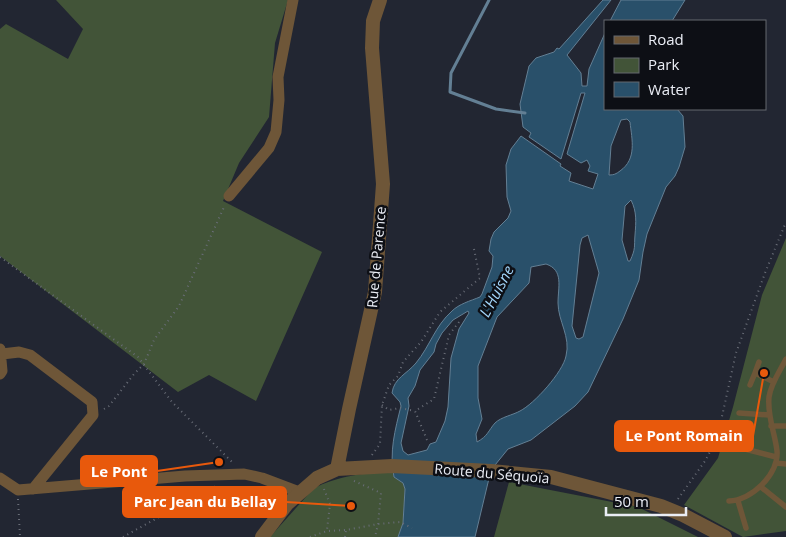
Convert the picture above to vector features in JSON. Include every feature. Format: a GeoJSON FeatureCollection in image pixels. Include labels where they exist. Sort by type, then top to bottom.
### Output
{"type":"FeatureCollection","features":[{"type":"Feature","properties":{"kind":"street"},"geometry":{"type":"LineString","coordinates":[[229,196],[269,148],[276,132],[279,100],[278,77],[292,0]]}},
{"type":"Feature","properties":{"kind":"street","name":"Rue de Parence"},"geometry":{"type":"LineString","coordinates":[[354,466],[349,409],[375,292],[383,184],[372,48],[373,21],[380,0]]}},
{"type":"Feature","properties":{"kind":"street"},"geometry":{"type":"LineString","coordinates":[[0,374],[2,371],[1,352],[25,353],[35,358],[92,402],[93,416],[33,489]]}},
{"type":"Feature","properties":{"kind":"street"},"geometry":{"type":"LineString","coordinates":[[262,537],[287,504],[317,478],[354,466]]}},
{"type":"Feature","properties":{"kind":"street","name":"Route du Séquoïa"},"geometry":{"type":"LineString","coordinates":[[354,466],[506,472],[551,477],[670,509],[726,537]]}},
{"type":"Feature","properties":{"kind":"street"},"geometry":{"type":"LineString","coordinates":[[0,478],[18,490],[186,476],[244,474],[262,478],[299,492]]}},
{"type":"Feature","properties":{"kind":"lane"},"geometry":{"type":"LineString","coordinates":[[729,501],[738,501],[761,487],[776,460],[769,398],[774,382],[786,359]]}},
{"type":"Feature","properties":{"kind":"lane"},"geometry":{"type":"LineString","coordinates":[[750,385],[759,362]]}},
{"type":"Feature","properties":{"kind":"lane"},"geometry":{"type":"LineString","coordinates":[[755,373],[774,382]]}},
{"type":"Feature","properties":{"kind":"lane"},"geometry":{"type":"LineString","coordinates":[[739,413],[770,415]]}},
{"type":"Feature","properties":{"kind":"lane"},"geometry":{"type":"LineString","coordinates":[[771,426],[786,426]]}},
{"type":"Feature","properties":{"kind":"lane"},"geometry":{"type":"LineString","coordinates":[[745,449],[786,464]]}},
{"type":"Feature","properties":{"kind":"lane"},"geometry":{"type":"LineString","coordinates":[[761,487],[786,507]]}},
{"type":"Feature","properties":{"kind":"lane"},"geometry":{"type":"LineString","coordinates":[[738,501],[746,528]]}},
{"type":"Feature","properties":{"kind":"path"},"geometry":{"type":"LineString","coordinates":[[93,416],[109,406],[144,364],[154,340],[180,306],[229,196]]}},
{"type":"Feature","properties":{"kind":"path"},"geometry":{"type":"LineString","coordinates":[[670,509],[706,461],[717,439],[736,353],[786,222]]}},
{"type":"Feature","properties":{"kind":"path"},"geometry":{"type":"LineString","coordinates":[[375,537],[381,493],[351,480],[354,466],[380,444],[382,405],[389,385],[398,376],[403,362],[421,342],[440,312],[480,278],[474,249]]}},
{"type":"Feature","properties":{"kind":"path"},"geometry":{"type":"LineString","coordinates":[[0,257],[138,356],[172,402],[244,474]]}},
{"type":"Feature","properties":{"kind":"path"},"geometry":{"type":"LineString","coordinates":[[382,405],[389,410],[400,408],[415,411],[434,399],[449,335],[459,322]]}},
{"type":"Feature","properties":{"kind":"path"},"geometry":{"type":"LineString","coordinates":[[415,411],[427,440]]}},
{"type":"Feature","properties":{"kind":"path"},"geometry":{"type":"LineString","coordinates":[[317,478],[327,493],[330,504],[327,531]]}},
{"type":"Feature","properties":{"kind":"path"},"geometry":{"type":"LineString","coordinates":[[123,537],[217,485]]}},
{"type":"Feature","properties":{"kind":"path"},"geometry":{"type":"LineString","coordinates":[[18,490],[20,537]]}},
{"type":"Feature","properties":{"kind":"path"},"geometry":{"type":"LineString","coordinates":[[310,537],[327,531],[400,522],[412,528]]}},
{"type":"Feature","properties":{"kind":"path"},"geometry":{"type":"LineString","coordinates":[[345,537],[346,530]]}},
{"type":"Feature","properties":{"kind":"green space"},"geometry":{"type":"Polygon","coordinates":[[[56,0],[288,0],[275,43],[269,117],[239,163],[223,201],[322,252],[256,401],[209,375],[178,392],[0,256],[0,29],[6,24],[68,59],[83,29],[56,0]]]}},
{"type":"Feature","properties":{"kind":"green space"},"geometry":{"type":"Polygon","coordinates":[[[786,238],[786,531],[743,537],[684,505],[718,458],[762,295],[786,238]]]}},
{"type":"Feature","properties":{"kind":"green space"},"geometry":{"type":"Polygon","coordinates":[[[392,470],[394,477],[403,483],[405,489],[403,523],[398,537],[270,537],[313,489],[341,478],[392,470]]]}},
{"type":"Feature","properties":{"kind":"green space"},"geometry":{"type":"Polygon","coordinates":[[[509,482],[638,507],[698,537],[494,537],[509,482]]]}},
{"type":"Feature","properties":{"kind":"water","name":"L'Huisne"},"geometry":{"type":"Polygon","coordinates":[[[603,0],[611,0],[567,55],[581,73],[582,86],[587,86],[589,69],[604,35],[604,110],[678,110],[683,116],[685,147],[679,167],[675,176],[666,187],[647,234],[639,280],[623,319],[588,392],[575,406],[531,440],[508,449],[491,470],[475,537],[398,537],[403,523],[405,489],[403,483],[394,477],[393,441],[401,406],[392,393],[393,388],[398,380],[421,356],[446,317],[458,306],[480,297],[482,294],[492,267],[493,256],[489,251],[491,239],[494,232],[508,218],[511,211],[507,197],[506,165],[511,149],[521,136],[571,173],[569,181],[593,189],[598,174],[588,171],[590,166],[587,160],[581,163],[567,154],[585,93],[581,93],[561,159],[529,137],[531,133],[523,127],[520,104],[529,66],[536,58],[554,52],[557,48],[559,49],[603,0]],[[627,119],[621,120],[611,146],[609,175],[614,175],[620,171],[629,161],[631,155],[630,122],[627,119]],[[631,200],[625,206],[622,240],[628,261],[630,261],[634,248],[636,217],[631,200]],[[588,235],[582,238],[580,245],[572,326],[576,338],[579,339],[583,337],[599,273],[588,235]],[[546,264],[531,267],[529,283],[497,317],[478,366],[478,398],[482,419],[476,434],[477,442],[486,435],[495,423],[520,411],[540,395],[554,379],[564,363],[567,342],[558,303],[558,275],[552,267],[546,264]],[[468,311],[453,320],[442,333],[434,352],[420,370],[415,386],[408,398],[409,406],[401,443],[403,451],[408,455],[427,450],[430,444],[436,442],[445,421],[448,407],[451,358],[459,329],[469,313],[468,311]]]}},
{"type":"Feature","properties":{"kind":"water"},"geometry":{"type":"Polygon","coordinates":[[[621,0],[685,0],[673,20],[611,20],[621,0]]]}},
{"type":"Feature","properties":{"kind":"waterway"},"geometry":{"type":"LineString","coordinates":[[489,0],[451,73],[450,92],[496,109],[525,113]]}},
{"type":"Feature","properties":{"kind":"place","name":"Le Pont Romain"},"geometry":{"type":"Point","coordinates":[764,373]}},
{"type":"Feature","properties":{"kind":"place","name":"Le Pont"},"geometry":{"type":"Point","coordinates":[219,462]}},
{"type":"Feature","properties":{"kind":"place","name":"Parc Jean du Bellay"},"geometry":{"type":"Point","coordinates":[351,506]}}]}
